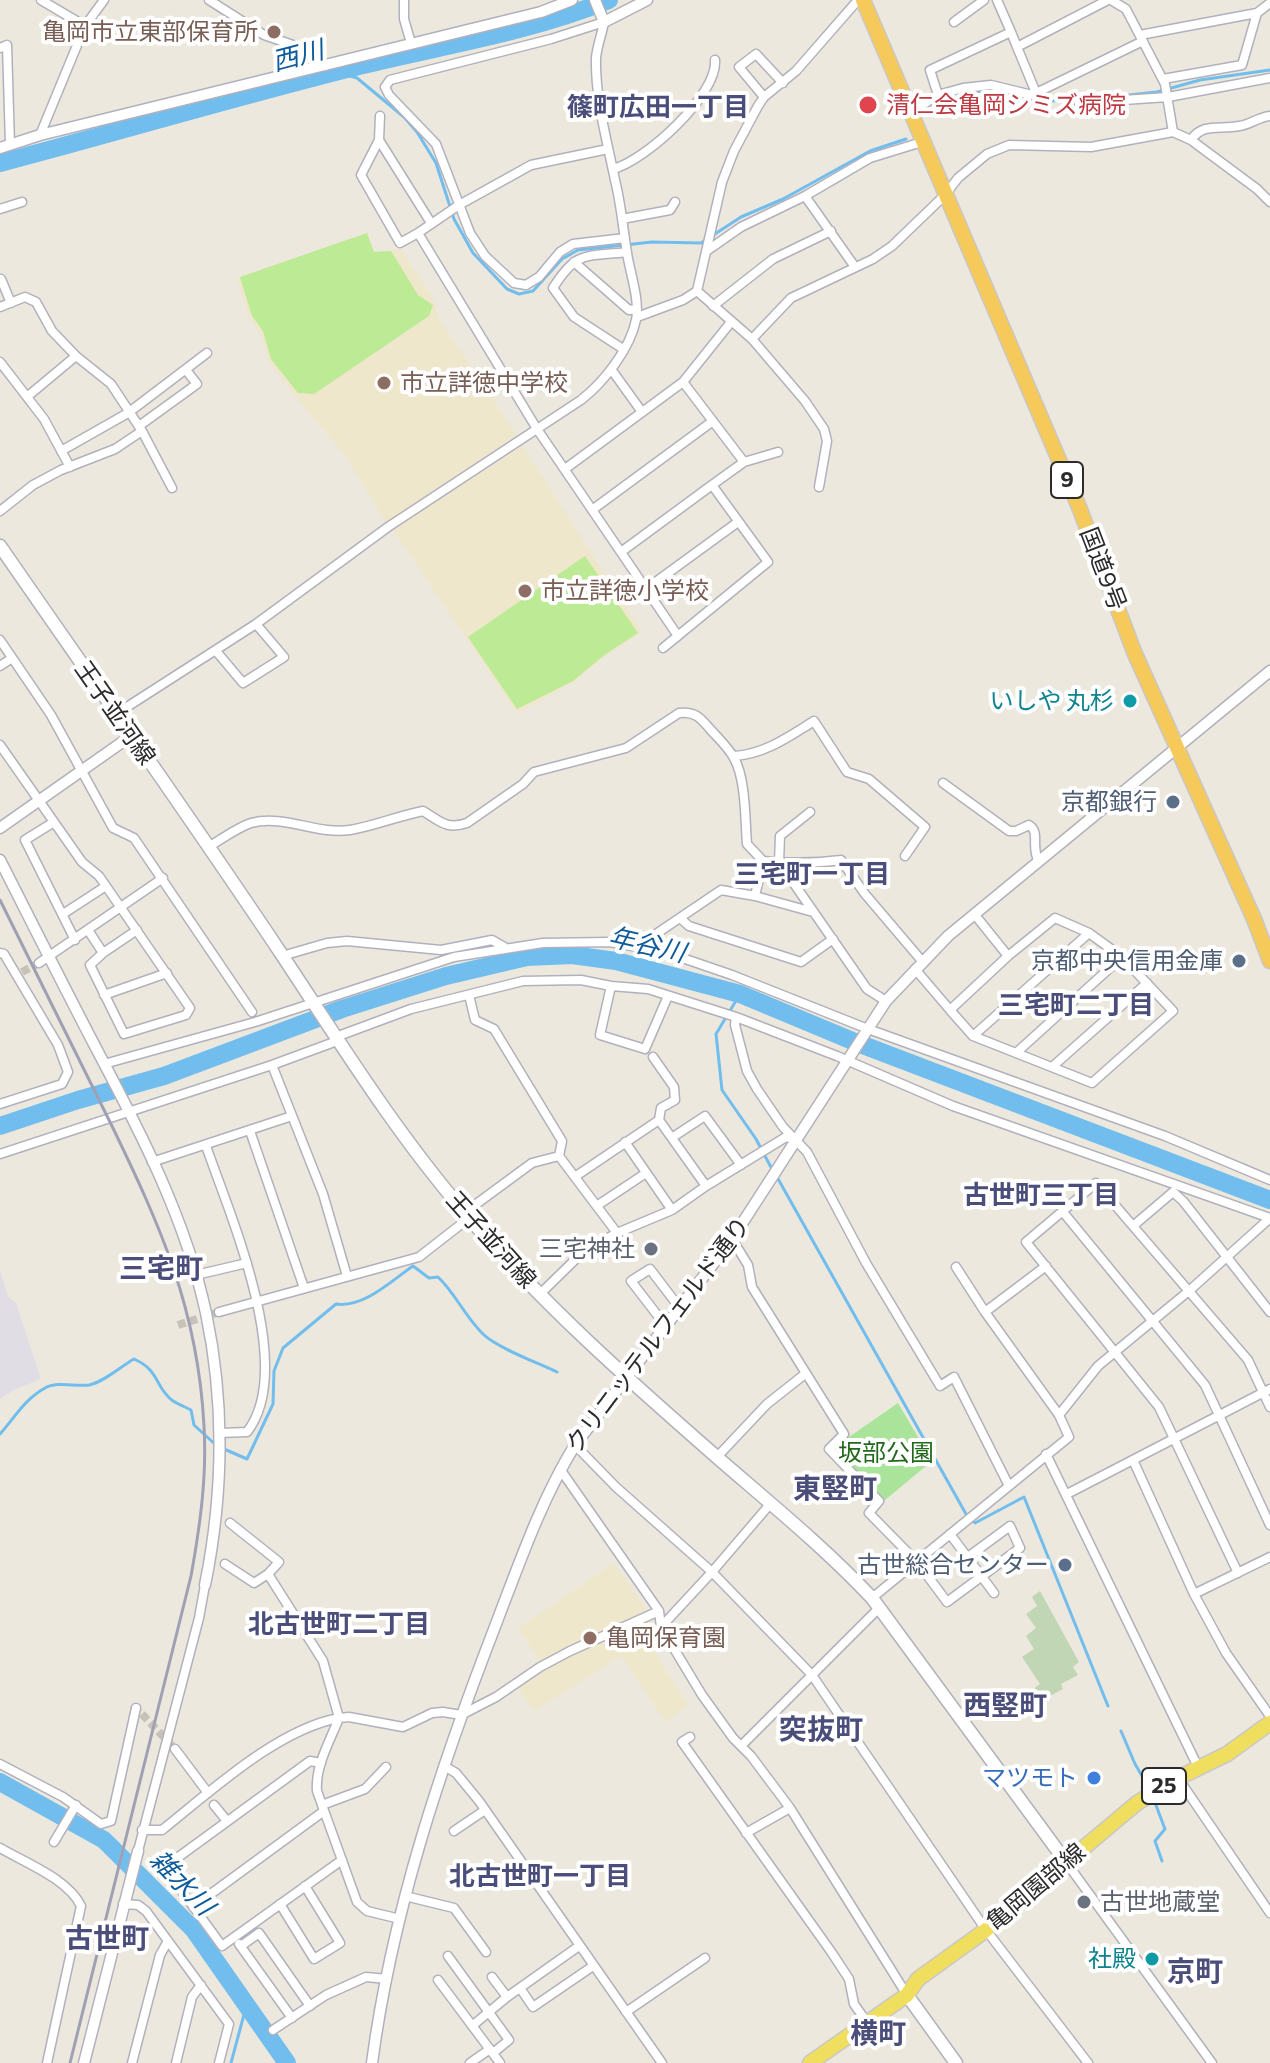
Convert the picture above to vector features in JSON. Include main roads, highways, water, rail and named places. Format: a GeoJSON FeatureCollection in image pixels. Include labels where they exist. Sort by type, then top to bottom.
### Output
{"type":"FeatureCollection","features":[{"type":"Feature","properties":{"kind":"highway","name":"国道9号"},"geometry":{"type":"LineString","coordinates":[[860,0],[1079,507],[1135,654],[1270,961]]}},
{"type":"Feature","properties":{"kind":"main road","name":"王子並河線"},"geometry":{"type":"LineString","coordinates":[[1,550],[208,847],[334,1037],[390,1117],[466,1215],[540,1294],[771,1503],[876,1603],[1066,1862]]}},
{"type":"Feature","properties":{"kind":"main road","name":"亀岡園部線"},"geometry":{"type":"LineString","coordinates":[[810,2063],[907,1995],[918,1979],[986,1930],[1137,1803],[1227,1754],[1270,1723]]}},
{"type":"Feature","properties":{"kind":"main road"},"geometry":{"type":"LineString","coordinates":[[907,1995],[956,2063]]}},
{"type":"Feature","properties":{"kind":"waterway","name":"西川"},"geometry":{"type":"LineString","coordinates":[[0,163],[363,65],[549,21],[609,0]]}},
{"type":"Feature","properties":{"kind":"waterway"},"geometry":{"type":"LineString","coordinates":[[1101,98],[1157,92],[1200,80],[1270,70]]}},
{"type":"Feature","properties":{"kind":"waterway"},"geometry":{"type":"LineString","coordinates":[[337,72],[357,78],[404,117],[417,132],[436,163],[454,219],[473,253],[507,289],[519,294],[533,291],[562,259],[578,250],[652,242],[701,243],[741,217],[783,199],[870,151],[906,139]]}},
{"type":"Feature","properties":{"kind":"waterway"},"geometry":{"type":"LineString","coordinates":[[924,115],[961,95],[978,91],[1025,102],[1077,100]]}},
{"type":"Feature","properties":{"kind":"waterway","name":"年谷川"},"geometry":{"type":"LineString","coordinates":[[0,1126],[164,1076],[342,1009],[446,976],[527,957],[572,955],[616,961],[740,994],[855,1042],[1270,1200]]}},
{"type":"Feature","properties":{"kind":"waterway"},"geometry":{"type":"LineString","coordinates":[[740,994],[716,1034],[722,1090],[756,1139],[773,1171]]}},
{"type":"Feature","properties":{"kind":"waterway"},"geometry":{"type":"LineString","coordinates":[[777,1177],[966,1514],[975,1523],[1024,1497],[1108,1706]]}},
{"type":"Feature","properties":{"kind":"waterway"},"geometry":{"type":"LineString","coordinates":[[224,1449],[247,1459],[273,1404],[274,1371],[283,1348],[336,1304],[367,1298],[413,1266],[429,1278],[438,1277],[490,1340],[557,1372]]}},
{"type":"Feature","properties":{"kind":"waterway"},"geometry":{"type":"LineString","coordinates":[[0,1434],[26,1403],[45,1388],[95,1383],[134,1359],[149,1369],[167,1396],[191,1410],[194,1425],[217,1446]]}},
{"type":"Feature","properties":{"kind":"waterway"},"geometry":{"type":"LineString","coordinates":[[1121,1731],[1149,1788]]}},
{"type":"Feature","properties":{"kind":"waterway","name":"雑水川"},"geometry":{"type":"LineString","coordinates":[[0,1782],[104,1840],[194,1930],[287,2063]]}},
{"type":"Feature","properties":{"kind":"waterway"},"geometry":{"type":"LineString","coordinates":[[1154,1800],[1165,1829],[1155,1841],[1162,1861]]}},
{"type":"Feature","properties":{"kind":"waterway"},"geometry":{"type":"LineString","coordinates":[[231,2063],[246,2007]]}},
{"type":"Feature","properties":{"kind":"tunnel"},"geometry":{"type":"LineString","coordinates":[[22,972],[39,963]]}},
{"type":"Feature","properties":{"kind":"tunnel"},"geometry":{"type":"LineString","coordinates":[[178,1325],[219,1312]]}},
{"type":"Feature","properties":{"kind":"tunnel"},"geometry":{"type":"LineString","coordinates":[[142,1714],[175,1749]]}},
{"type":"Feature","properties":{"kind":"railway"},"geometry":{"type":"LineString","coordinates":[[0,900],[145,1196],[174,1269],[194,1344],[204,1426],[202,1501],[191,1576],[70,2063]]}},
{"type":"Feature","properties":{"kind":"place","name":"亀岡市立東部保育所"},"geometry":{"type":"Point","coordinates":[274,32]}},
{"type":"Feature","properties":{"kind":"place","name":"清仁会亀岡シミズ病院"},"geometry":{"type":"Point","coordinates":[868,105]}},
{"type":"Feature","properties":{"kind":"place","name":"市立詳徳中学校"},"geometry":{"type":"Point","coordinates":[384,383]}},
{"type":"Feature","properties":{"kind":"place","name":"市立詳徳小学校"},"geometry":{"type":"Point","coordinates":[525,591]}},
{"type":"Feature","properties":{"kind":"place","name":"いしや 丸杉"},"geometry":{"type":"Point","coordinates":[1130,701]}},
{"type":"Feature","properties":{"kind":"place","name":"京都銀行"},"geometry":{"type":"Point","coordinates":[1173,802]}},
{"type":"Feature","properties":{"kind":"place","name":"京都中央信用金庫"},"geometry":{"type":"Point","coordinates":[1239,961]}},
{"type":"Feature","properties":{"kind":"place","name":"三宅神社"},"geometry":{"type":"Point","coordinates":[651,1249]}},
{"type":"Feature","properties":{"kind":"place","name":"古世総合センター"},"geometry":{"type":"Point","coordinates":[1065,1565]}},
{"type":"Feature","properties":{"kind":"place","name":"亀岡保育園"},"geometry":{"type":"Point","coordinates":[590,1638]}},
{"type":"Feature","properties":{"kind":"place","name":"マツモト"},"geometry":{"type":"Point","coordinates":[1094,1778]}},
{"type":"Feature","properties":{"kind":"place","name":"古世地蔵堂"},"geometry":{"type":"Point","coordinates":[1084,1902]}},
{"type":"Feature","properties":{"kind":"place","name":"社殿"},"geometry":{"type":"Point","coordinates":[1152,1959]}},
{"type":"Feature","properties":{"kind":"district","name":"篠町広田一丁目"},"geometry":{"type":"Point","coordinates":[658,107]}},
{"type":"Feature","properties":{"kind":"district","name":"三宅町一丁目"},"geometry":{"type":"Point","coordinates":[812,874]}},
{"type":"Feature","properties":{"kind":"district","name":"三宅町二丁目"},"geometry":{"type":"Point","coordinates":[1076,1005]}},
{"type":"Feature","properties":{"kind":"district","name":"古世町三丁目"},"geometry":{"type":"Point","coordinates":[1041,1195]}},
{"type":"Feature","properties":{"kind":"district","name":"三宅町"},"geometry":{"type":"Point","coordinates":[161,1269]}},
{"type":"Feature","properties":{"kind":"district","name":"東竪町"},"geometry":{"type":"Point","coordinates":[835,1489]}},
{"type":"Feature","properties":{"kind":"district","name":"北古世町二丁目"},"geometry":{"type":"Point","coordinates":[339,1624]}},
{"type":"Feature","properties":{"kind":"district","name":"西竪町"},"geometry":{"type":"Point","coordinates":[1005,1706]}},
{"type":"Feature","properties":{"kind":"district","name":"突抜町"},"geometry":{"type":"Point","coordinates":[821,1730]}},
{"type":"Feature","properties":{"kind":"district","name":"北古世町一丁目"},"geometry":{"type":"Point","coordinates":[540,1876]}},
{"type":"Feature","properties":{"kind":"district","name":"古世町"},"geometry":{"type":"Point","coordinates":[107,1939]}},
{"type":"Feature","properties":{"kind":"district","name":"京町"},"geometry":{"type":"Point","coordinates":[1195,1972]}},
{"type":"Feature","properties":{"kind":"district","name":"横町"},"geometry":{"type":"Point","coordinates":[878,2034]}},
{"type":"Feature","properties":{"kind":"park label","name":"坂部公園"},"geometry":{"type":"Point","coordinates":[886,1453]}}]}
